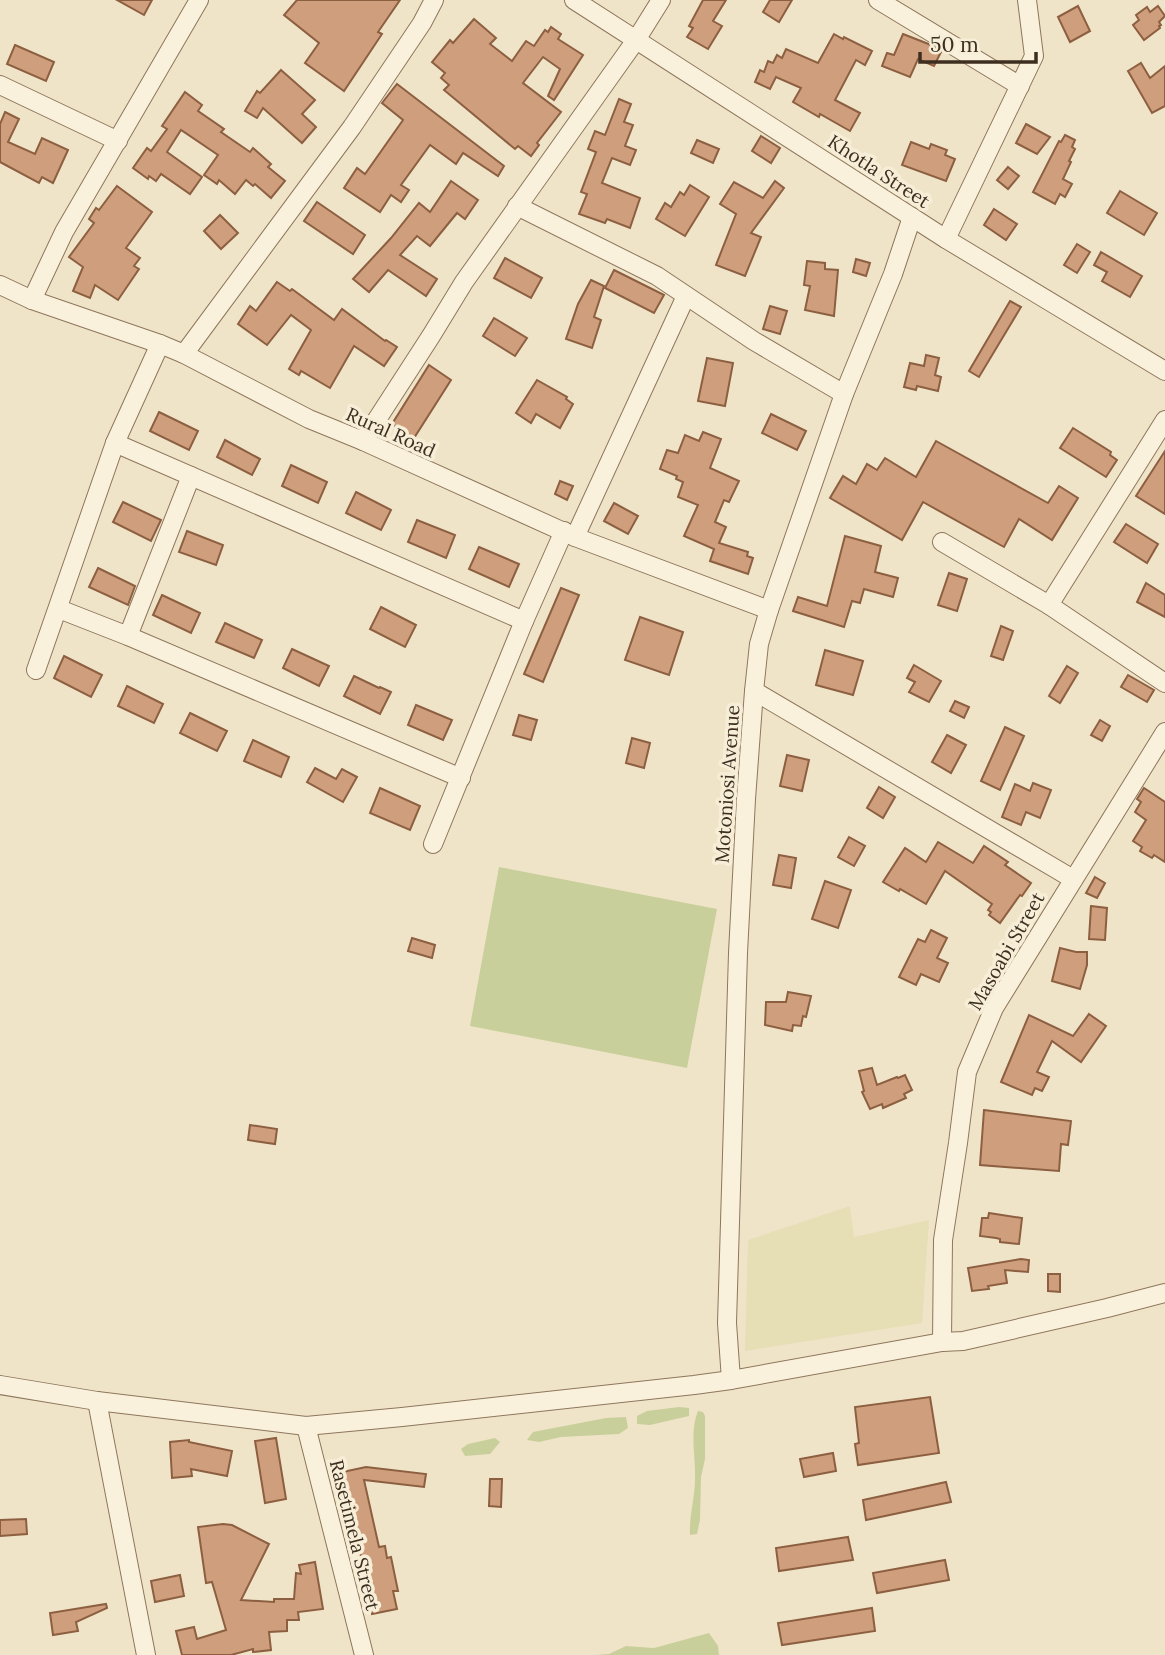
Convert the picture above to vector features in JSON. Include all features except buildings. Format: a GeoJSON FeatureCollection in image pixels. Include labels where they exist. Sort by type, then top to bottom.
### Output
{"type":"FeatureCollection","features":[{"type":"Feature","properties":{"kind":"street"},"geometry":{"type":"LineString","coordinates":[[32,300],[64,232],[200,0]]}},
{"type":"Feature","properties":{"kind":"street"},"geometry":{"type":"LineString","coordinates":[[184,354],[352,127],[422,23],[434,0]]}},
{"type":"Feature","properties":{"kind":"street","name":"Khotla Street"},"geometry":{"type":"LineString","coordinates":[[573,0],[946,239],[1165,371]]}},
{"type":"Feature","properties":{"kind":"street"},"geometry":{"type":"LineString","coordinates":[[363,441],[464,282],[636,40],[660,0]]}},
{"type":"Feature","properties":{"kind":"street"},"geometry":{"type":"LineString","coordinates":[[878,0],[1020,86]]}},
{"type":"Feature","properties":{"kind":"street"},"geometry":{"type":"LineString","coordinates":[[946,239],[1034,56],[1027,0]]}},
{"type":"Feature","properties":{"kind":"street"},"geometry":{"type":"LineString","coordinates":[[0,85],[118,141]]}},
{"type":"Feature","properties":{"kind":"street"},"geometry":{"type":"LineString","coordinates":[[517,206],[657,276],[754,341],[844,394]]}},
{"type":"Feature","properties":{"kind":"street","name":"Motoniosi Avenue"},"geometry":{"type":"LineString","coordinates":[[731,1380],[728,1310],[737,953],[759,644],[844,394],[893,274],[912,217]]}},
{"type":"Feature","properties":{"kind":"street","name":"Rural Road"},"geometry":{"type":"LineString","coordinates":[[0,285],[32,300],[184,354],[309,419],[570,534],[769,610]]}},
{"type":"Feature","properties":{"kind":"street"},"geometry":{"type":"LineString","coordinates":[[433,844],[524,621],[570,534],[686,296]]}},
{"type":"Feature","properties":{"kind":"street"},"geometry":{"type":"LineString","coordinates":[[36,670],[115,443],[160,344]]}},
{"type":"Feature","properties":{"kind":"street"},"geometry":{"type":"LineString","coordinates":[[1049,605],[1165,420]]}},
{"type":"Feature","properties":{"kind":"street"},"geometry":{"type":"LineString","coordinates":[[115,443],[524,621]]}},
{"type":"Feature","properties":{"kind":"street"},"geometry":{"type":"LineString","coordinates":[[128,636],[191,476]]}},
{"type":"Feature","properties":{"kind":"street"},"geometry":{"type":"LineString","coordinates":[[942,542],[1049,605],[1165,683]]}},
{"type":"Feature","properties":{"kind":"street"},"geometry":{"type":"LineString","coordinates":[[59,609],[461,778]]}},
{"type":"Feature","properties":{"kind":"street"},"geometry":{"type":"LineString","coordinates":[[754,691],[1073,879]]}},
{"type":"Feature","properties":{"kind":"street","name":"Masoabi Street"},"geometry":{"type":"LineString","coordinates":[[942,1342],[943,1240],[967,1072],[994,1008],[1165,732]]}},
{"type":"Feature","properties":{"kind":"street"},"geometry":{"type":"LineString","coordinates":[[0,1385],[97,1401],[306,1426],[731,1380],[942,1342],[962,1341],[1165,1293]]}},
{"type":"Feature","properties":{"kind":"street"},"geometry":{"type":"LineString","coordinates":[[97,1401],[146,1655]]}},
{"type":"Feature","properties":{"kind":"street","name":"Rasetimela Street"},"geometry":{"type":"LineString","coordinates":[[306,1426],[363,1655]]}},
{"type":"Feature","properties":{"kind":"shaded area"},"geometry":{"type":"Polygon","coordinates":[[[850,1206],[854,1237],[929,1220],[922,1323],[745,1351],[748,1240],[850,1206]]]}},
{"type":"Feature","properties":{"kind":"green space"},"geometry":{"type":"Polygon","coordinates":[[[499,867],[717,909],[687,1068],[470,1026],[499,867]]]}},
{"type":"Feature","properties":{"kind":"green space"},"geometry":{"type":"Polygon","coordinates":[[[689,1408],[689,1416],[650,1425],[637,1424],[637,1416],[647,1411],[689,1408]]]}},
{"type":"Feature","properties":{"kind":"green space"},"geometry":{"type":"Polygon","coordinates":[[[698,1411],[705,1416],[705,1459],[701,1477],[700,1520],[697,1534],[690,1535],[695,1479],[694,1427],[698,1411]]]}},
{"type":"Feature","properties":{"kind":"green space"},"geometry":{"type":"Polygon","coordinates":[[[626,1417],[628,1428],[619,1434],[561,1437],[539,1442],[527,1440],[533,1432],[606,1418],[626,1417]]]}},
{"type":"Feature","properties":{"kind":"green space"},"geometry":{"type":"Polygon","coordinates":[[[495,1438],[500,1442],[490,1454],[465,1456],[461,1449],[468,1444],[495,1438]]]}},
{"type":"Feature","properties":{"kind":"green space"},"geometry":{"type":"Polygon","coordinates":[[[709,1633],[718,1646],[719,1655],[595,1655],[609,1654],[626,1646],[654,1648],[709,1633]]]}}]}
